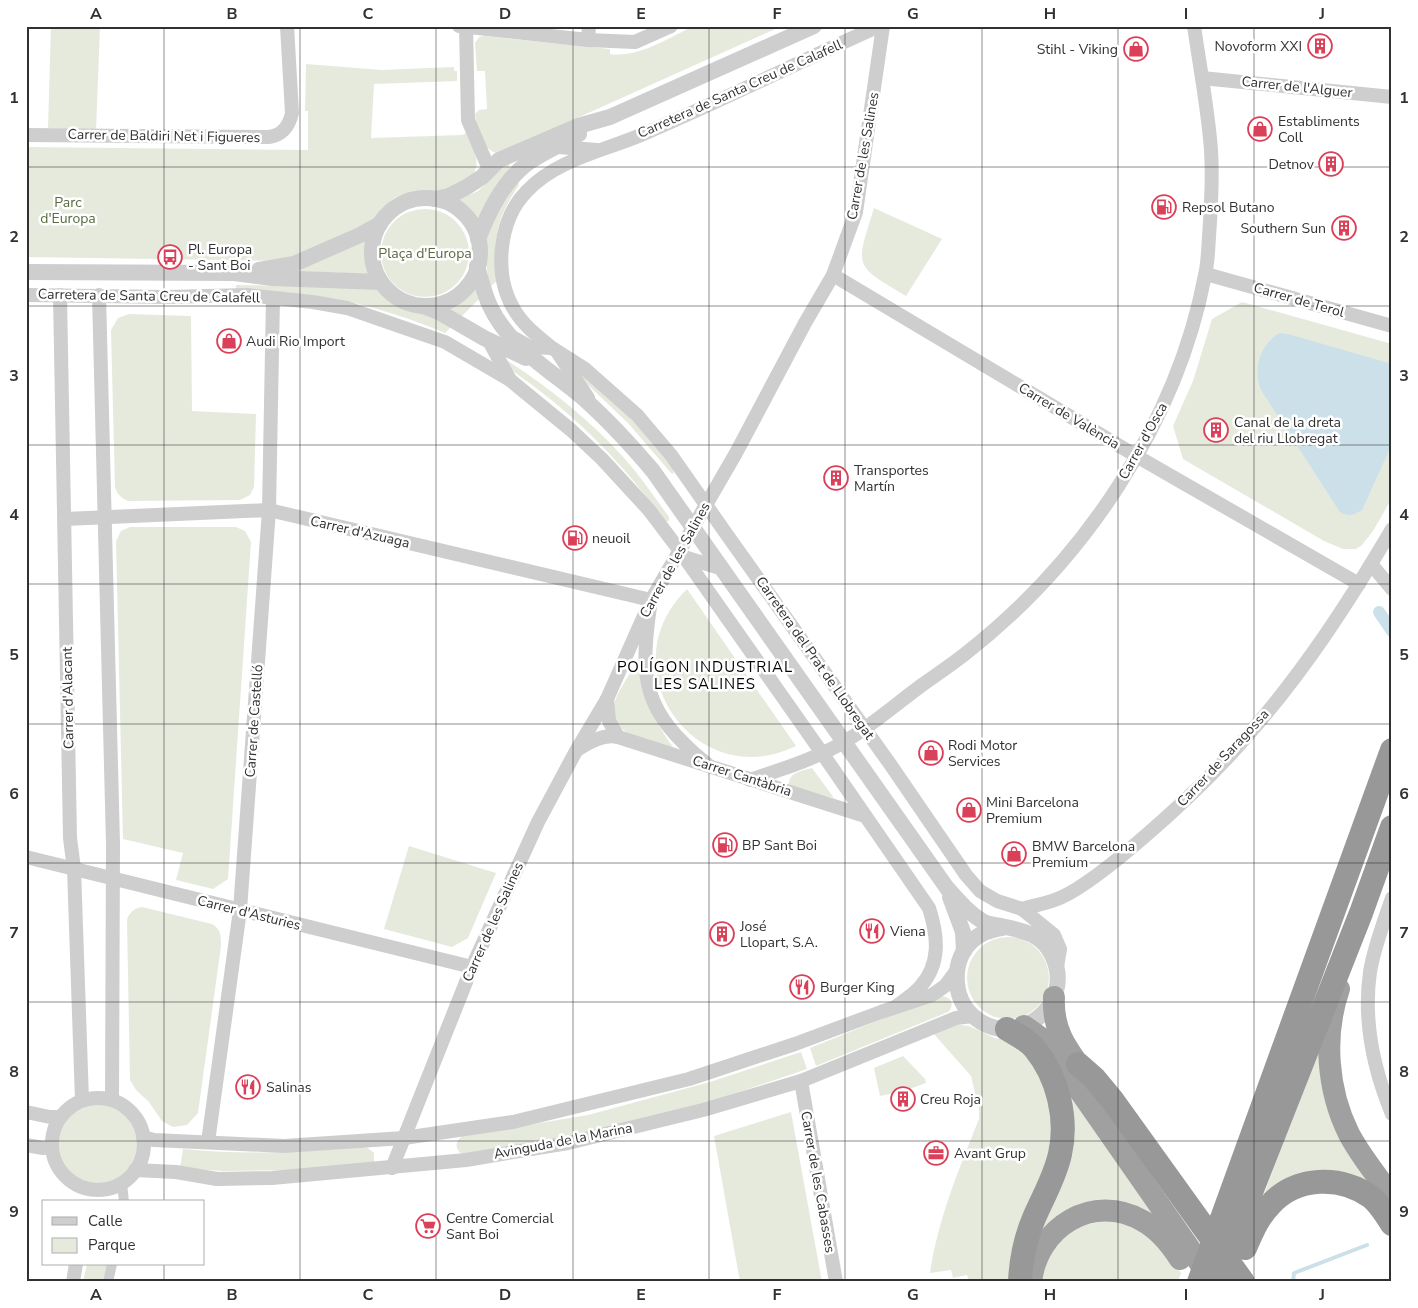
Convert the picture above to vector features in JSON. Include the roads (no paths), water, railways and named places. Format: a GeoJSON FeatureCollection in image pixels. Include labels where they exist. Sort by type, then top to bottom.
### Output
{"type":"FeatureCollection","features":[{"type":"Feature","properties":{"kind":"highway"},"geometry":{"type":"LineString","coordinates":[[1218,1282],[1228,1230],[1286,1041],[1392,750]]}},
{"type":"Feature","properties":{"kind":"highway"},"geometry":{"type":"LineString","coordinates":[[1031,1282],[1037,1255],[1053,1233],[1069,1220],[1100,1211],[1131,1215],[1145,1221],[1168,1242],[1198,1282],[1228,1230],[1361,913],[1392,828]]}},
{"type":"Feature","properties":{"kind":"highway"},"geometry":{"type":"LineString","coordinates":[[1361,913],[1336,996],[1330,1033],[1330,1069],[1335,1098],[1349,1134],[1392,1198]]}},
{"type":"Feature","properties":{"kind":"highway"},"geometry":{"type":"LineString","coordinates":[[1054,997],[1054,1019],[1062,1039],[1232,1282]]}},
{"type":"Feature","properties":{"kind":"highway"},"geometry":{"type":"LineString","coordinates":[[1016,1028],[1023,1038],[1035,1048],[1055,1084],[1060,1106],[1062,1132],[1060,1154],[1053,1176],[1034,1217],[1024,1248],[1020,1282]]}},
{"type":"Feature","properties":{"kind":"highway"},"geometry":{"type":"LineString","coordinates":[[1016,1028],[1041,1038],[1052,1051],[1213,1282]]}},
{"type":"Feature","properties":{"kind":"highway"},"geometry":{"type":"LineString","coordinates":[[1078,1064],[1094,1078],[1113,1101],[1243,1282]]}},
{"type":"Feature","properties":{"kind":"highway"},"geometry":{"type":"LineString","coordinates":[[1228,1230],[1259,1218],[1270,1204],[1290,1190],[1314,1182],[1335,1182],[1355,1188],[1372,1198],[1392,1224]]}},
{"type":"Feature","properties":{"kind":"highway"},"geometry":{"type":"LineString","coordinates":[[1228,1230],[1232,1282]]}},
{"type":"Feature","properties":{"kind":"street","name":"Carrer de Baldiri Net i Figueres"},"geometry":{"type":"LineString","coordinates":[[26,135],[277,136],[290,123],[292,113],[287,26]]}},
{"type":"Feature","properties":{"kind":"street"},"geometry":{"type":"LineString","coordinates":[[459,26],[588,33],[635,42],[671,26]]}},
{"type":"Feature","properties":{"kind":"street","name":"Carretera de Santa Creu de Calafell"},"geometry":{"type":"LineString","coordinates":[[478,239],[490,210],[503,190],[525,166],[538,156],[558,147],[603,119],[814,26]]}},
{"type":"Feature","properties":{"kind":"street","name":"Carretera de Santa Creu de Calafell"},"geometry":{"type":"LineString","coordinates":[[554,349],[525,324],[510,304],[503,273],[504,238],[513,210],[522,196],[537,181],[555,170],[641,134],[879,26]]}},
{"type":"Feature","properties":{"kind":"street","name":"Carrer de les Salines"},"geometry":{"type":"LineString","coordinates":[[392,1168],[472,967],[538,822],[576,750],[607,698],[651,600],[682,554],[692,528],[736,453],[805,322],[833,276],[856,212],[883,26]]}},
{"type":"Feature","properties":{"kind":"street","name":"Carrer d'Osca"},"geometry":{"type":"LineString","coordinates":[[750,780],[786,768],[845,741],[966,653],[1030,595],[1061,562],[1088,529],[1138,457],[1171,388],[1194,320],[1206,274],[1212,152],[1194,26]]}},
{"type":"Feature","properties":{"kind":"street"},"geometry":{"type":"LineString","coordinates":[[466,27],[468,120],[489,170]]}},
{"type":"Feature","properties":{"kind":"street","name":"Carrer de l'Alguer"},"geometry":{"type":"LineString","coordinates":[[1202,78],[1392,97]]}},
{"type":"Feature","properties":{"kind":"street","name":"Carretera de Santa Creu de Calafell"},"geometry":{"type":"LineString","coordinates":[[435,199],[449,196],[475,182],[499,160],[578,126],[603,119]]}},
{"type":"Feature","properties":{"kind":"street","name":"Carretera de Santa Creu de Calafell"},"geometry":{"type":"LineString","coordinates":[[558,147],[600,150]]}},
{"type":"Feature","properties":{"kind":"street"},"geometry":{"type":"LineString","coordinates":[[421,305],[440,304],[456,296],[470,283],[477,266],[479,252],[478,239],[471,223],[460,210],[446,202],[420,198],[406,202],[393,209],[380,224],[373,240],[372,253],[375,270],[382,282],[397,297],[439,312],[489,341],[538,364]]}},
{"type":"Feature","properties":{"kind":"street","name":"Carretera de Santa Creu de Calafell"},"geometry":{"type":"LineString","coordinates":[[234,273],[294,264],[360,235],[380,224]]}},
{"type":"Feature","properties":{"kind":"street"},"geometry":{"type":"LineString","coordinates":[[477,266],[490,307],[509,335],[538,364],[580,396],[622,435],[653,471],[845,741],[946,888],[967,910],[987,924],[1020,929],[1033,934],[1044,943],[1052,954],[1057,967],[1058,982],[1054,997],[1045,1012],[1032,1023],[1016,1028],[989,1026],[973,1016],[964,1006],[956,983],[957,970],[964,951],[972,942],[982,934],[1006,927]]}},
{"type":"Feature","properties":{"kind":"street","name":"Carretera de Santa Creu de Calafell"},"geometry":{"type":"LineString","coordinates":[[26,272],[234,273],[273,278],[382,282]]}},
{"type":"Feature","properties":{"kind":"street","name":"Carrer de Terol"},"geometry":{"type":"LineString","coordinates":[[1206,274],[1392,326]]}},
{"type":"Feature","properties":{"kind":"street","name":"Carrer de València"},"geometry":{"type":"LineString","coordinates":[[833,276],[1138,457],[1359,584]]}},
{"type":"Feature","properties":{"kind":"street","name":"Carretera de Santa Creu de Calafell"},"geometry":{"type":"LineString","coordinates":[[26,295],[167,297],[246,295],[273,298]]}},
{"type":"Feature","properties":{"kind":"street","name":"Carrer d'Alacant"},"geometry":{"type":"LineString","coordinates":[[60,295],[70,838],[74,869],[82,1100]]}},
{"type":"Feature","properties":{"kind":"street"},"geometry":{"type":"LineString","coordinates":[[99,296],[113,879],[112,1100]]}},
{"type":"Feature","properties":{"kind":"street"},"geometry":{"type":"LineString","coordinates":[[273,298],[347,308],[445,342],[510,380],[571,430],[602,459],[649,510],[682,554],[865,816]]}},
{"type":"Feature","properties":{"kind":"street","name":"Carrer de Castelló"},"geometry":{"type":"LineString","coordinates":[[208,1142],[240,910],[269,510],[273,298]]}},
{"type":"Feature","properties":{"kind":"street","name":"Carretera del Prat de Llobregat"},"geometry":{"type":"LineString","coordinates":[[509,335],[530,346],[554,349],[586,369],[637,415],[672,455],[953,857],[980,891],[996,901],[1022,909],[1054,935],[1060,949],[1057,967]]}},
{"type":"Feature","properties":{"kind":"street"},"geometry":{"type":"LineString","coordinates":[[489,341],[510,380]]}},
{"type":"Feature","properties":{"kind":"street"},"geometry":{"type":"LineString","coordinates":[[554,349],[596,411]]}},
{"type":"Feature","properties":{"kind":"street","name":"Carrer d'Azuaga"},"geometry":{"type":"LineString","coordinates":[[65,519],[269,510],[651,600]]}},
{"type":"Feature","properties":{"kind":"street","name":"Carrer de Saragossa"},"geometry":{"type":"LineString","coordinates":[[1022,909],[1062,897],[1124,854],[1169,814],[1253,730],[1288,687],[1327,633],[1392,529]]}},
{"type":"Feature","properties":{"kind":"street"},"geometry":{"type":"LineString","coordinates":[[682,554],[723,569]]}},
{"type":"Feature","properties":{"kind":"street"},"geometry":{"type":"LineString","coordinates":[[1371,564],[1392,589]]}},
{"type":"Feature","properties":{"kind":"street"},"geometry":{"type":"LineString","coordinates":[[651,600],[645,649],[647,677],[654,704],[675,735],[707,764]]}},
{"type":"Feature","properties":{"kind":"street"},"geometry":{"type":"LineString","coordinates":[[607,698],[609,721],[618,737]]}},
{"type":"Feature","properties":{"kind":"street","name":"Carrer Cantàbria"},"geometry":{"type":"LineString","coordinates":[[576,750],[591,741],[612,736],[618,737],[865,816]]}},
{"type":"Feature","properties":{"kind":"street","name":"Avinguda de la Marina"},"geometry":{"type":"LineString","coordinates":[[865,816],[929,908],[936,928],[937,944],[935,959],[929,975],[920,988],[895,1007]]}},
{"type":"Feature","properties":{"kind":"street","name":"Carrer d'Asturies"},"geometry":{"type":"LineString","coordinates":[[26,857],[472,967]]}},
{"type":"Feature","properties":{"kind":"street"},"geometry":{"type":"LineString","coordinates":[[946,888],[963,932],[964,951]]}},
{"type":"Feature","properties":{"kind":"street"},"geometry":{"type":"LineString","coordinates":[[1392,898],[1370,971],[1368,997],[1372,1055],[1392,1114]]}},
{"type":"Feature","properties":{"kind":"street","name":"Avinguda de la Marina"},"geometry":{"type":"LineString","coordinates":[[143,1137],[154,1140],[284,1146],[404,1138],[513,1122],[689,1079],[804,1041],[940,991],[957,970]]}},
{"type":"Feature","properties":{"kind":"street","name":"Avinguda de la Marina"},"geometry":{"type":"LineString","coordinates":[[136,1170],[176,1172],[217,1179],[272,1178],[466,1160],[568,1143],[703,1110],[801,1081],[956,1018],[973,1016]]}},
{"type":"Feature","properties":{"kind":"street","name":"Carrer de les Cabasses"},"geometry":{"type":"LineString","coordinates":[[801,1081],[836,1282]]}},
{"type":"Feature","properties":{"kind":"street"},"geometry":{"type":"LineString","coordinates":[[97,1098],[112,1100],[126,1107],[139,1123],[143,1137],[142,1155],[136,1170],[122,1183],[89,1196],[62,1173],[54,1160],[52,1133],[60,1117],[72,1105],[82,1100],[97,1098]]}},
{"type":"Feature","properties":{"kind":"street"},"geometry":{"type":"LineString","coordinates":[[26,1112],[60,1117]]}},
{"type":"Feature","properties":{"kind":"street"},"geometry":{"type":"LineString","coordinates":[[26,1145],[43,1148],[52,1146]]}},
{"type":"Feature","properties":{"kind":"street"},"geometry":{"type":"LineString","coordinates":[[122,1183],[124,1200]]}},
{"type":"Feature","properties":{"kind":"street"},"geometry":{"type":"LineString","coordinates":[[73,1282],[76,1266]]}},
{"type":"Feature","properties":{"kind":"street"},"geometry":{"type":"LineString","coordinates":[[108,1282],[112,1266]]}},
{"type":"Feature","properties":{"kind":"water"},"geometry":{"type":"Polygon","coordinates":[[[1279,333],[1392,364],[1392,444],[1362,510],[1356,513],[1349,515],[1340,512],[1261,390],[1258,366],[1262,351],[1272,338],[1279,333]]]}},
{"type":"Feature","properties":{"kind":"waterway"},"geometry":{"type":"LineString","coordinates":[[1379,612],[1392,631]]}},
{"type":"Feature","properties":{"kind":"waterway"},"geometry":{"type":"LineString","coordinates":[[1293,1282],[1294,1273],[1367,1245]]}},
{"type":"Feature","properties":{"kind":"place","name":"Novoform XXI"},"geometry":{"type":"Point","coordinates":[1320,46]}},
{"type":"Feature","properties":{"kind":"place","name":"Stihl - Viking"},"geometry":{"type":"Point","coordinates":[1136,49]}},
{"type":"Feature","properties":{"kind":"place","name":"Establiments Coll"},"geometry":{"type":"Point","coordinates":[1260,129]}},
{"type":"Feature","properties":{"kind":"place","name":"Detnov"},"geometry":{"type":"Point","coordinates":[1331,164]}},
{"type":"Feature","properties":{"kind":"place","name":"Repsol Butano"},"geometry":{"type":"Point","coordinates":[1164,207]}},
{"type":"Feature","properties":{"kind":"place","name":"Southern Sun"},"geometry":{"type":"Point","coordinates":[1344,228]}},
{"type":"Feature","properties":{"kind":"place","name":"Pl. Europa - Sant Boi"},"geometry":{"type":"Point","coordinates":[170,257]}},
{"type":"Feature","properties":{"kind":"place","name":"Audi Rio Import"},"geometry":{"type":"Point","coordinates":[229,341]}},
{"type":"Feature","properties":{"kind":"place","name":"Canal de la dreta del riu Llobregat"},"geometry":{"type":"Point","coordinates":[1216,430]}},
{"type":"Feature","properties":{"kind":"place","name":"Transportes Martín"},"geometry":{"type":"Point","coordinates":[836,478]}},
{"type":"Feature","properties":{"kind":"place","name":"neuoil"},"geometry":{"type":"Point","coordinates":[575,538]}},
{"type":"Feature","properties":{"kind":"place","name":"Rodi Motor Services"},"geometry":{"type":"Point","coordinates":[931,753]}},
{"type":"Feature","properties":{"kind":"place","name":"Mini Barcelona Premium"},"geometry":{"type":"Point","coordinates":[969,810]}},
{"type":"Feature","properties":{"kind":"place","name":"BP Sant Boi"},"geometry":{"type":"Point","coordinates":[725,845]}},
{"type":"Feature","properties":{"kind":"place","name":"BMW Barcelona Premium"},"geometry":{"type":"Point","coordinates":[1014,854]}},
{"type":"Feature","properties":{"kind":"place","name":"Viena"},"geometry":{"type":"Point","coordinates":[872,931]}},
{"type":"Feature","properties":{"kind":"place","name":"José Llopart, S.A."},"geometry":{"type":"Point","coordinates":[722,934]}},
{"type":"Feature","properties":{"kind":"place","name":"Burger King"},"geometry":{"type":"Point","coordinates":[802,987]}},
{"type":"Feature","properties":{"kind":"place","name":"Salinas"},"geometry":{"type":"Point","coordinates":[248,1087]}},
{"type":"Feature","properties":{"kind":"place","name":"Creu Roja"},"geometry":{"type":"Point","coordinates":[903,1099]}},
{"type":"Feature","properties":{"kind":"place","name":"Avant Grup"},"geometry":{"type":"Point","coordinates":[936,1153]}},
{"type":"Feature","properties":{"kind":"place","name":"Centre Comercial Sant Boi"},"geometry":{"type":"Point","coordinates":[428,1226]}},
{"type":"Feature","properties":{"kind":"district","name":"POLÍGON INDUSTRIAL LES SALINES"},"geometry":{"type":"Point","coordinates":[705,676]}},
{"type":"Feature","properties":{"kind":"park label","name":"Parc d'Europa"},"geometry":{"type":"Point","coordinates":[68,210]}},
{"type":"Feature","properties":{"kind":"park label","name":"Plaça d'Europa"},"geometry":{"type":"Point","coordinates":[425,253]}}]}
